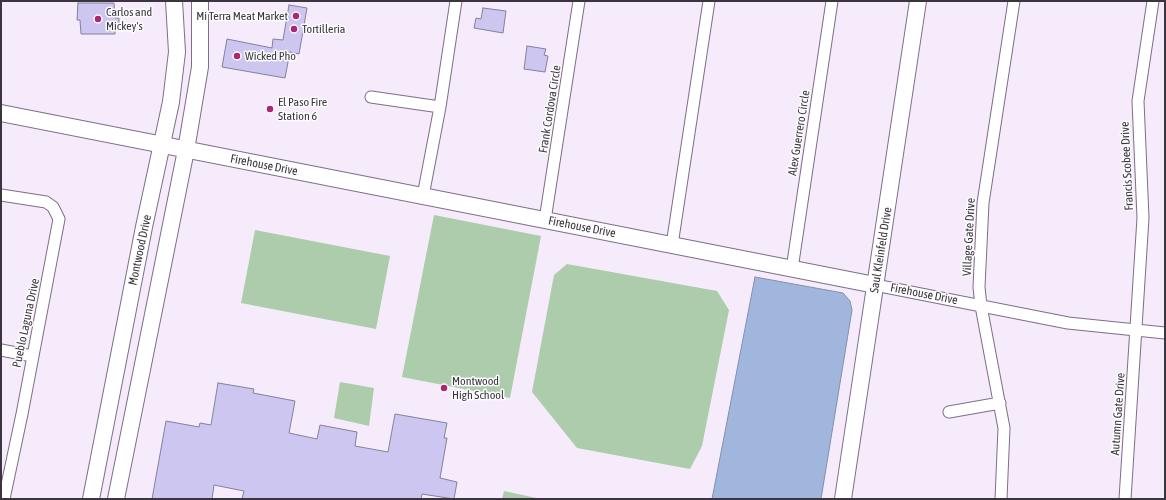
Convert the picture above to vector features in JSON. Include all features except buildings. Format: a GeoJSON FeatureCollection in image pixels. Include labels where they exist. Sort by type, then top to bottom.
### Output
{"type":"FeatureCollection","features":[{"type":"Feature","properties":{"kind":"main road","name":"Montwood Drive"},"geometry":{"type":"LineString","coordinates":[[92,499],[120,346],[171,102],[177,52],[174,1]]}},
{"type":"Feature","properties":{"kind":"main road","name":"Montwood Drive"},"geometry":{"type":"LineString","coordinates":[[116,499],[186,150],[200,67],[200,1]]}},
{"type":"Feature","properties":{"kind":"main road","name":"Saul Kleinfeld Drive"},"geometry":{"type":"LineString","coordinates":[[843,499],[918,1]]}},
{"type":"Feature","properties":{"kind":"main road","name":"Firehouse Drive"},"geometry":{"type":"LineString","coordinates":[[1,113],[875,285]]}},
{"type":"Feature","properties":{"kind":"main road"},"geometry":{"type":"LineString","coordinates":[[120,346],[145,354]]}},
{"type":"Feature","properties":{"kind":"street"},"geometry":{"type":"LineString","coordinates":[[423,196],[440,107],[456,1]]}},
{"type":"Feature","properties":{"kind":"street","name":"Frank Cordova Circle"},"geometry":{"type":"LineString","coordinates":[[545,220],[579,1]]}},
{"type":"Feature","properties":{"kind":"street"},"geometry":{"type":"LineString","coordinates":[[672,245],[710,1]]}},
{"type":"Feature","properties":{"kind":"street","name":"Alex Guerrero Circle"},"geometry":{"type":"LineString","coordinates":[[792,269],[832,1]]}},
{"type":"Feature","properties":{"kind":"street","name":"Village Gate Drive"},"geometry":{"type":"LineString","coordinates":[[1001,499],[1004,428],[981,306],[979,286],[983,203],[1014,1]]}},
{"type":"Feature","properties":{"kind":"street","name":"Francis Scobee Drive"},"geometry":{"type":"LineString","coordinates":[[1136,331],[1143,218],[1138,101],[1153,1]]}},
{"type":"Feature","properties":{"kind":"street"},"geometry":{"type":"LineString","coordinates":[[371,97],[440,107]]}},
{"type":"Feature","properties":{"kind":"street","name":"Pueblo Laguna Drive"},"geometry":{"type":"LineString","coordinates":[[1,195],[46,202],[57,212],[59,219],[22,414],[4,499]]}},
{"type":"Feature","properties":{"kind":"street","name":"Firehouse Drive"},"geometry":{"type":"LineString","coordinates":[[875,285],[1068,323],[1165,333]]}},
{"type":"Feature","properties":{"kind":"street","name":"Autumn Gate Drive"},"geometry":{"type":"LineString","coordinates":[[1125,499],[1136,331]]}},
{"type":"Feature","properties":{"kind":"street"},"geometry":{"type":"LineString","coordinates":[[1,350],[32,356]]}},
{"type":"Feature","properties":{"kind":"street"},"geometry":{"type":"LineString","coordinates":[[949,412],[1000,403]]}},
{"type":"Feature","properties":{"kind":"green space"},"geometry":{"type":"Polygon","coordinates":[[[434,215],[541,236],[510,398],[402,377],[434,215]]]}},
{"type":"Feature","properties":{"kind":"green space"},"geometry":{"type":"Polygon","coordinates":[[[255,230],[390,256],[376,329],[241,303],[255,230]]]}},
{"type":"Feature","properties":{"kind":"green space"},"geometry":{"type":"Polygon","coordinates":[[[567,264],[717,291],[729,310],[702,446],[690,469],[577,448],[532,392],[554,275],[567,264]]]}},
{"type":"Feature","properties":{"kind":"green space"},"geometry":{"type":"Polygon","coordinates":[[[340,382],[374,388],[369,426],[334,418],[340,382]]]}},
{"type":"Feature","properties":{"kind":"green space"},"geometry":{"type":"Polygon","coordinates":[[[504,491],[541,499],[502,499],[504,491]]]}},
{"type":"Feature","properties":{"kind":"water"},"geometry":{"type":"Polygon","coordinates":[[[755,277],[843,293],[850,301],[852,310],[821,499],[712,499],[755,277]]]}},
{"type":"Feature","properties":{"kind":"place","name":"Mi Terra Meat Market"},"geometry":{"type":"Point","coordinates":[296,16]}},
{"type":"Feature","properties":{"kind":"place","name":"Carlos and Mickey's"},"geometry":{"type":"Point","coordinates":[98,19]}},
{"type":"Feature","properties":{"kind":"place","name":"Tortilleria"},"geometry":{"type":"Point","coordinates":[294,29]}},
{"type":"Feature","properties":{"kind":"place","name":"Wicked Pho"},"geometry":{"type":"Point","coordinates":[237,56]}},
{"type":"Feature","properties":{"kind":"place","name":"El Paso Fire Station 6"},"geometry":{"type":"Point","coordinates":[270,109]}},
{"type":"Feature","properties":{"kind":"place","name":"Montwood High School"},"geometry":{"type":"Point","coordinates":[444,388]}}]}
